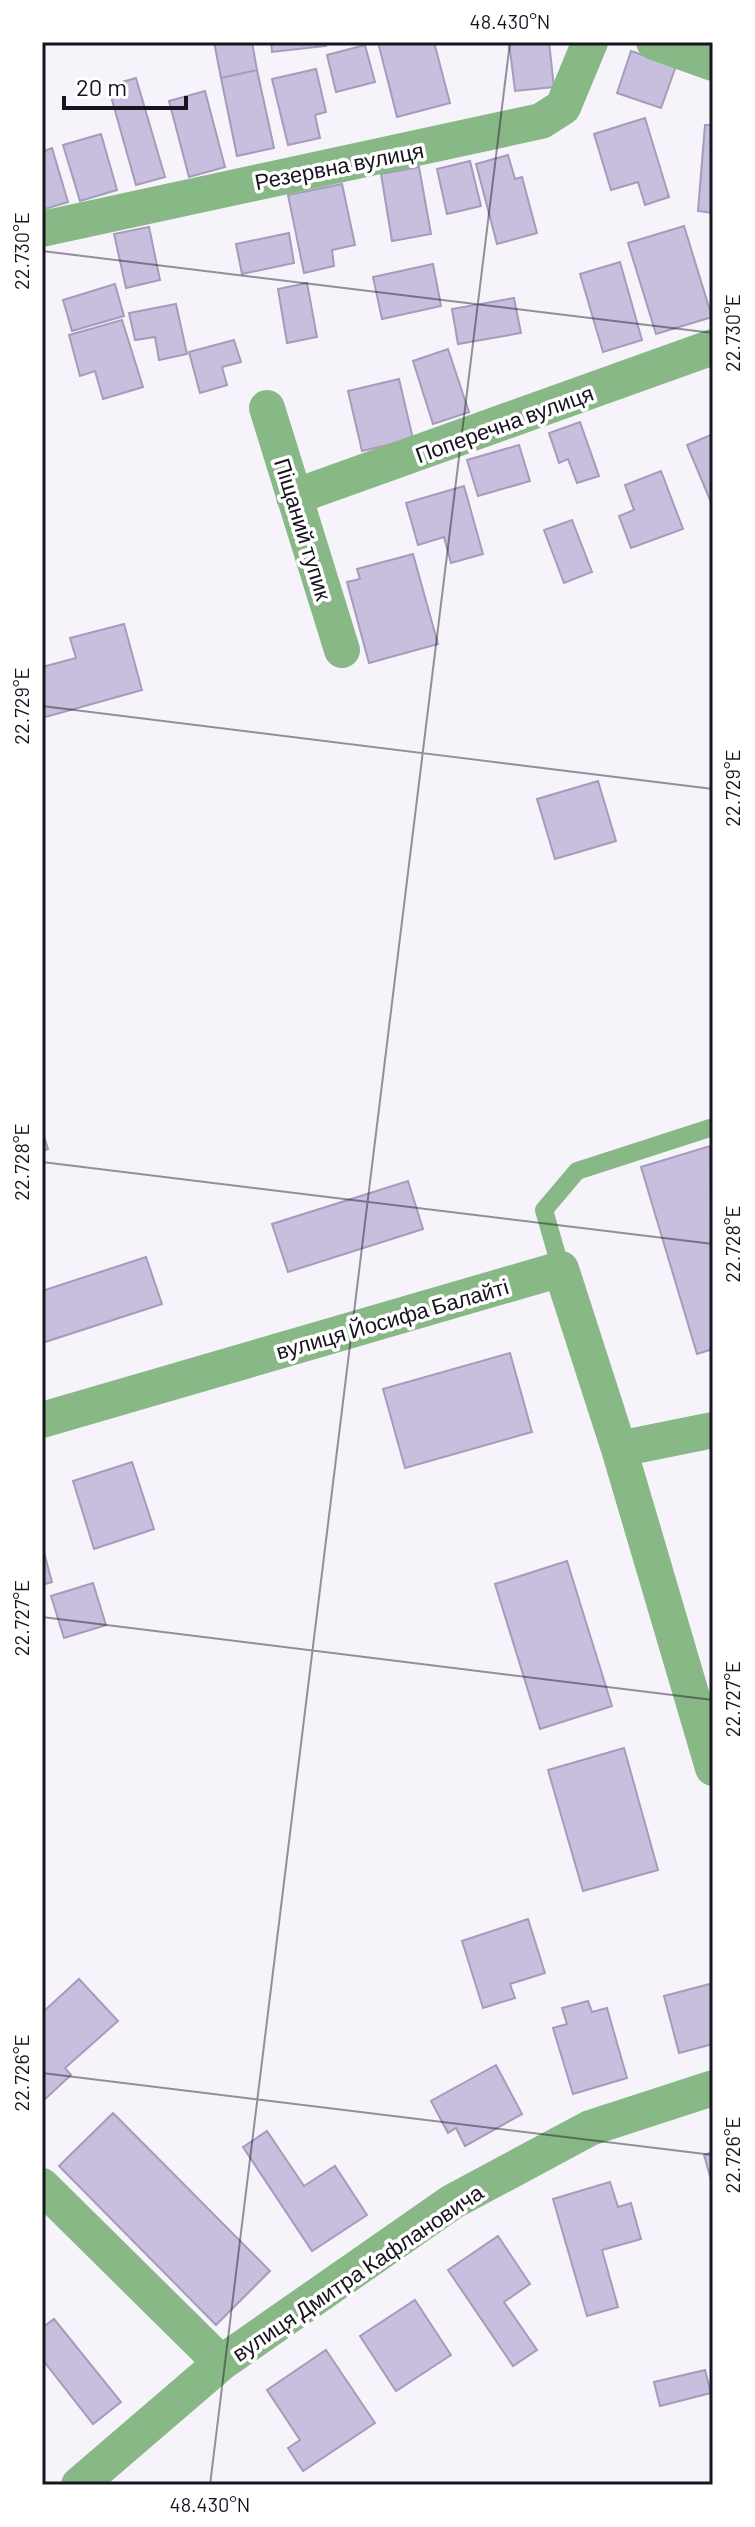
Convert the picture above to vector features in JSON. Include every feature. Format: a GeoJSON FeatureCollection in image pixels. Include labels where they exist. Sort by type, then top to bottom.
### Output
{"type":"FeatureCollection","features":[{"type":"Feature","properties":{"kind":"street","name":"Резервна вулиця"},"geometry":{"type":"LineString","coordinates":[[42,229],[541,121],[563,107],[590,42]]}},
{"type":"Feature","properties":{"kind":"street"},"geometry":{"type":"LineString","coordinates":[[654,42],[713,63]]}},
{"type":"Feature","properties":{"kind":"street","name":"Поперечна вулиця"},"geometry":{"type":"LineString","coordinates":[[294,497],[713,347]]}},
{"type":"Feature","properties":{"kind":"street","name":"Піщаний тупик"},"geometry":{"type":"LineString","coordinates":[[267,408],[342,650]]}},
{"type":"Feature","properties":{"kind":"street"},"geometry":{"type":"LineString","coordinates":[[561,1269],[619,1449],[713,1768]]}},
{"type":"Feature","properties":{"kind":"street","name":"вулиця Йосифа Балайті"},"geometry":{"type":"LineString","coordinates":[[42,1420],[561,1269]]}},
{"type":"Feature","properties":{"kind":"street"},"geometry":{"type":"LineString","coordinates":[[619,1449],[713,1430]]}},
{"type":"Feature","properties":{"kind":"street","name":"вулиця Дмитра Кафлановича"},"geometry":{"type":"LineString","coordinates":[[79,2485],[221,2363],[452,2202],[590,2128],[713,2088]]}},
{"type":"Feature","properties":{"kind":"street"},"geometry":{"type":"LineString","coordinates":[[42,2186],[221,2363]]}},
{"type":"Feature","properties":{"kind":"lane"},"geometry":{"type":"LineString","coordinates":[[561,1269],[544,1210],[577,1171],[713,1127]]}},
{"type":"Feature","properties":{"kind":"building"},"geometry":{"type":"Polygon","coordinates":[[[214,42],[252,42],[257,70],[221,78],[214,42]]]}},
{"type":"Feature","properties":{"kind":"building"},"geometry":{"type":"Polygon","coordinates":[[[271,42],[325,42],[326,46],[272,52],[271,42]]]}},
{"type":"Feature","properties":{"kind":"building"},"geometry":{"type":"Polygon","coordinates":[[[378,42],[434,42],[450,103],[397,117],[378,42]]]}},
{"type":"Feature","properties":{"kind":"building"},"geometry":{"type":"Polygon","coordinates":[[[509,42],[549,42],[554,87],[515,91],[509,42]]]}},
{"type":"Feature","properties":{"kind":"building"},"geometry":{"type":"Polygon","coordinates":[[[365,45],[375,82],[336,92],[327,55],[365,45]]]}},
{"type":"Feature","properties":{"kind":"building"},"geometry":{"type":"Polygon","coordinates":[[[631,51],[676,66],[661,108],[617,93],[631,51]]]}},
{"type":"Feature","properties":{"kind":"building"},"geometry":{"type":"Polygon","coordinates":[[[316,69],[326,112],[315,115],[320,138],[288,145],[272,79],[316,69]]]}},
{"type":"Feature","properties":{"kind":"building"},"geometry":{"type":"Polygon","coordinates":[[[257,70],[274,148],[237,156],[221,78],[257,70]]]}},
{"type":"Feature","properties":{"kind":"building"},"geometry":{"type":"Polygon","coordinates":[[[136,78],[165,177],[136,185],[108,86],[136,78]]]}},
{"type":"Feature","properties":{"kind":"building"},"geometry":{"type":"Polygon","coordinates":[[[205,91],[225,167],[189,177],[169,101],[205,91]]]}},
{"type":"Feature","properties":{"kind":"building"},"geometry":{"type":"Polygon","coordinates":[[[645,118],[669,197],[645,205],[638,182],[611,190],[594,134],[645,118]]]}},
{"type":"Feature","properties":{"kind":"building"},"geometry":{"type":"Polygon","coordinates":[[[705,125],[713,125],[713,213],[698,211],[705,125]]]}},
{"type":"Feature","properties":{"kind":"building"},"geometry":{"type":"Polygon","coordinates":[[[101,134],[117,190],[80,201],[63,145],[101,134]]]}},
{"type":"Feature","properties":{"kind":"building"},"geometry":{"type":"Polygon","coordinates":[[[52,148],[68,202],[42,210],[42,152],[52,148]]]}},
{"type":"Feature","properties":{"kind":"building"},"geometry":{"type":"Polygon","coordinates":[[[508,155],[515,179],[522,177],[537,233],[497,244],[476,164],[508,155]]]}},
{"type":"Feature","properties":{"kind":"building"},"geometry":{"type":"Polygon","coordinates":[[[470,161],[481,206],[447,214],[437,169],[470,161]]]}},
{"type":"Feature","properties":{"kind":"building"},"geometry":{"type":"Polygon","coordinates":[[[419,167],[431,234],[392,241],[381,174],[419,167]]]}},
{"type":"Feature","properties":{"kind":"building"},"geometry":{"type":"Polygon","coordinates":[[[342,184],[355,245],[332,250],[334,266],[304,273],[288,195],[342,184]]]}},
{"type":"Feature","properties":{"kind":"building"},"geometry":{"type":"Polygon","coordinates":[[[684,226],[712,317],[656,334],[628,243],[684,226]]]}},
{"type":"Feature","properties":{"kind":"building"},"geometry":{"type":"Polygon","coordinates":[[[149,227],[160,280],[126,288],[114,234],[149,227]]]}},
{"type":"Feature","properties":{"kind":"building"},"geometry":{"type":"Polygon","coordinates":[[[289,233],[294,263],[242,274],[236,244],[289,233]]]}},
{"type":"Feature","properties":{"kind":"building"},"geometry":{"type":"Polygon","coordinates":[[[620,262],[642,340],[603,352],[580,274],[620,262]]]}},
{"type":"Feature","properties":{"kind":"building"},"geometry":{"type":"Polygon","coordinates":[[[433,264],[441,306],[382,319],[373,277],[433,264]]]}},
{"type":"Feature","properties":{"kind":"building"},"geometry":{"type":"Polygon","coordinates":[[[307,283],[317,337],[287,343],[278,289],[307,283]]]}},
{"type":"Feature","properties":{"kind":"building"},"geometry":{"type":"Polygon","coordinates":[[[115,284],[124,316],[72,331],[63,300],[115,284]]]}},
{"type":"Feature","properties":{"kind":"building"},"geometry":{"type":"Polygon","coordinates":[[[514,298],[521,333],[458,344],[452,309],[514,298]]]}},
{"type":"Feature","properties":{"kind":"building"},"geometry":{"type":"Polygon","coordinates":[[[176,304],[187,354],[159,360],[155,337],[135,340],[129,313],[176,304]]]}},
{"type":"Feature","properties":{"kind":"building"},"geometry":{"type":"Polygon","coordinates":[[[122,320],[143,387],[103,399],[95,371],[80,376],[69,335],[122,320]]]}},
{"type":"Feature","properties":{"kind":"building"},"geometry":{"type":"Polygon","coordinates":[[[234,340],[241,362],[222,367],[227,385],[200,393],[189,352],[234,340]]]}},
{"type":"Feature","properties":{"kind":"building"},"geometry":{"type":"Polygon","coordinates":[[[448,349],[469,412],[433,424],[413,361],[448,349]]]}},
{"type":"Feature","properties":{"kind":"building"},"geometry":{"type":"Polygon","coordinates":[[[399,379],[413,439],[362,451],[348,391],[399,379]]]}},
{"type":"Feature","properties":{"kind":"building"},"geometry":{"type":"Polygon","coordinates":[[[580,422],[599,476],[577,483],[568,459],[559,463],[549,433],[580,422]]]}},
{"type":"Feature","properties":{"kind":"building"},"geometry":{"type":"Polygon","coordinates":[[[713,434],[713,507],[687,445],[713,434]]]}},
{"type":"Feature","properties":{"kind":"building"},"geometry":{"type":"Polygon","coordinates":[[[519,445],[530,481],[478,496],[467,460],[519,445]]]}},
{"type":"Feature","properties":{"kind":"building"},"geometry":{"type":"Polygon","coordinates":[[[661,471],[683,529],[631,548],[619,516],[634,510],[625,485],[661,471]]]}},
{"type":"Feature","properties":{"kind":"building"},"geometry":{"type":"Polygon","coordinates":[[[464,486],[483,554],[451,563],[444,537],[418,545],[406,503],[464,486]]]}},
{"type":"Feature","properties":{"kind":"building"},"geometry":{"type":"Polygon","coordinates":[[[572,520],[592,572],[564,583],[544,530],[572,520]]]}},
{"type":"Feature","properties":{"kind":"building"},"geometry":{"type":"Polygon","coordinates":[[[413,554],[438,644],[369,663],[347,582],[360,579],[357,569],[413,554]]]}},
{"type":"Feature","properties":{"kind":"building"},"geometry":{"type":"Polygon","coordinates":[[[124,624],[142,690],[42,718],[42,667],[76,658],[70,638],[124,624]]]}},
{"type":"Feature","properties":{"kind":"building"},"geometry":{"type":"Polygon","coordinates":[[[598,781],[616,841],[555,859],[537,799],[598,781]]]}},
{"type":"Feature","properties":{"kind":"building"},"geometry":{"type":"Polygon","coordinates":[[[42,1130],[48,1149],[42,1151],[42,1130]]]}},
{"type":"Feature","properties":{"kind":"building"},"geometry":{"type":"Polygon","coordinates":[[[710,1146],[713,1349],[697,1354],[641,1167],[710,1146]]]}},
{"type":"Feature","properties":{"kind":"building"},"geometry":{"type":"Polygon","coordinates":[[[408,1181],[423,1229],[288,1272],[272,1224],[408,1181]]]}},
{"type":"Feature","properties":{"kind":"building"},"geometry":{"type":"Polygon","coordinates":[[[146,1257],[162,1304],[42,1343],[42,1291],[146,1257]]]}},
{"type":"Feature","properties":{"kind":"building"},"geometry":{"type":"Polygon","coordinates":[[[510,1353],[532,1432],[405,1468],[383,1389],[510,1353]]]}},
{"type":"Feature","properties":{"kind":"building"},"geometry":{"type":"Polygon","coordinates":[[[132,1462],[154,1529],[94,1549],[73,1481],[132,1462]]]}},
{"type":"Feature","properties":{"kind":"building"},"geometry":{"type":"Polygon","coordinates":[[[42,1545],[52,1582],[42,1585],[42,1545]]]}},
{"type":"Feature","properties":{"kind":"building"},"geometry":{"type":"Polygon","coordinates":[[[567,1561],[612,1706],[540,1729],[495,1584],[567,1561]]]}},
{"type":"Feature","properties":{"kind":"building"},"geometry":{"type":"Polygon","coordinates":[[[93,1583],[106,1625],[64,1638],[51,1596],[93,1583]]]}},
{"type":"Feature","properties":{"kind":"building"},"geometry":{"type":"Polygon","coordinates":[[[624,1748],[658,1870],[583,1891],[548,1770],[624,1748]]]}},
{"type":"Feature","properties":{"kind":"building"},"geometry":{"type":"Polygon","coordinates":[[[528,1919],[545,1973],[510,1984],[515,1998],[483,2008],[462,1941],[528,1919]]]}},
{"type":"Feature","properties":{"kind":"building"},"geometry":{"type":"Polygon","coordinates":[[[79,1979],[118,2021],[65,2068],[71,2075],[42,2102],[42,2013],[79,1979]]]}},
{"type":"Feature","properties":{"kind":"building"},"geometry":{"type":"Polygon","coordinates":[[[713,1983],[713,2044],[679,2053],[664,1996],[713,1983]]]}},
{"type":"Feature","properties":{"kind":"building"},"geometry":{"type":"Polygon","coordinates":[[[588,2001],[592,2012],[607,2008],[627,2078],[573,2094],[553,2028],[567,2024],[562,2008],[588,2001]]]}},
{"type":"Feature","properties":{"kind":"building"},"geometry":{"type":"Polygon","coordinates":[[[496,2065],[522,2114],[465,2146],[456,2128],[448,2133],[431,2101],[496,2065]]]}},
{"type":"Feature","properties":{"kind":"building"},"geometry":{"type":"Polygon","coordinates":[[[113,2113],[270,2271],[216,2325],[59,2166],[113,2113]]]}},
{"type":"Feature","properties":{"kind":"building"},"geometry":{"type":"Polygon","coordinates":[[[267,2131],[304,2186],[335,2166],[367,2215],[312,2251],[243,2147],[267,2131]]]}},
{"type":"Feature","properties":{"kind":"building"},"geometry":{"type":"Polygon","coordinates":[[[713,2152],[713,2187],[704,2155],[713,2152]]]}},
{"type":"Feature","properties":{"kind":"building"},"geometry":{"type":"Polygon","coordinates":[[[610,2182],[618,2207],[631,2203],[641,2239],[602,2250],[618,2307],[587,2316],[553,2199],[610,2182]]]}},
{"type":"Feature","properties":{"kind":"building"},"geometry":{"type":"Polygon","coordinates":[[[498,2236],[530,2284],[504,2302],[537,2350],[513,2366],[448,2270],[498,2236]]]}},
{"type":"Feature","properties":{"kind":"building"},"geometry":{"type":"Polygon","coordinates":[[[415,2300],[451,2355],[396,2391],[360,2336],[415,2300]]]}},
{"type":"Feature","properties":{"kind":"building"},"geometry":{"type":"Polygon","coordinates":[[[54,2319],[121,2402],[93,2424],[42,2359],[42,2328],[54,2319]]]}},
{"type":"Feature","properties":{"kind":"building"},"geometry":{"type":"Polygon","coordinates":[[[326,2350],[375,2423],[303,2471],[288,2448],[300,2440],[267,2390],[326,2350]]]}},
{"type":"Feature","properties":{"kind":"building"},"geometry":{"type":"Polygon","coordinates":[[[705,2370],[711,2393],[660,2406],[654,2382],[705,2370]]]}}]}
